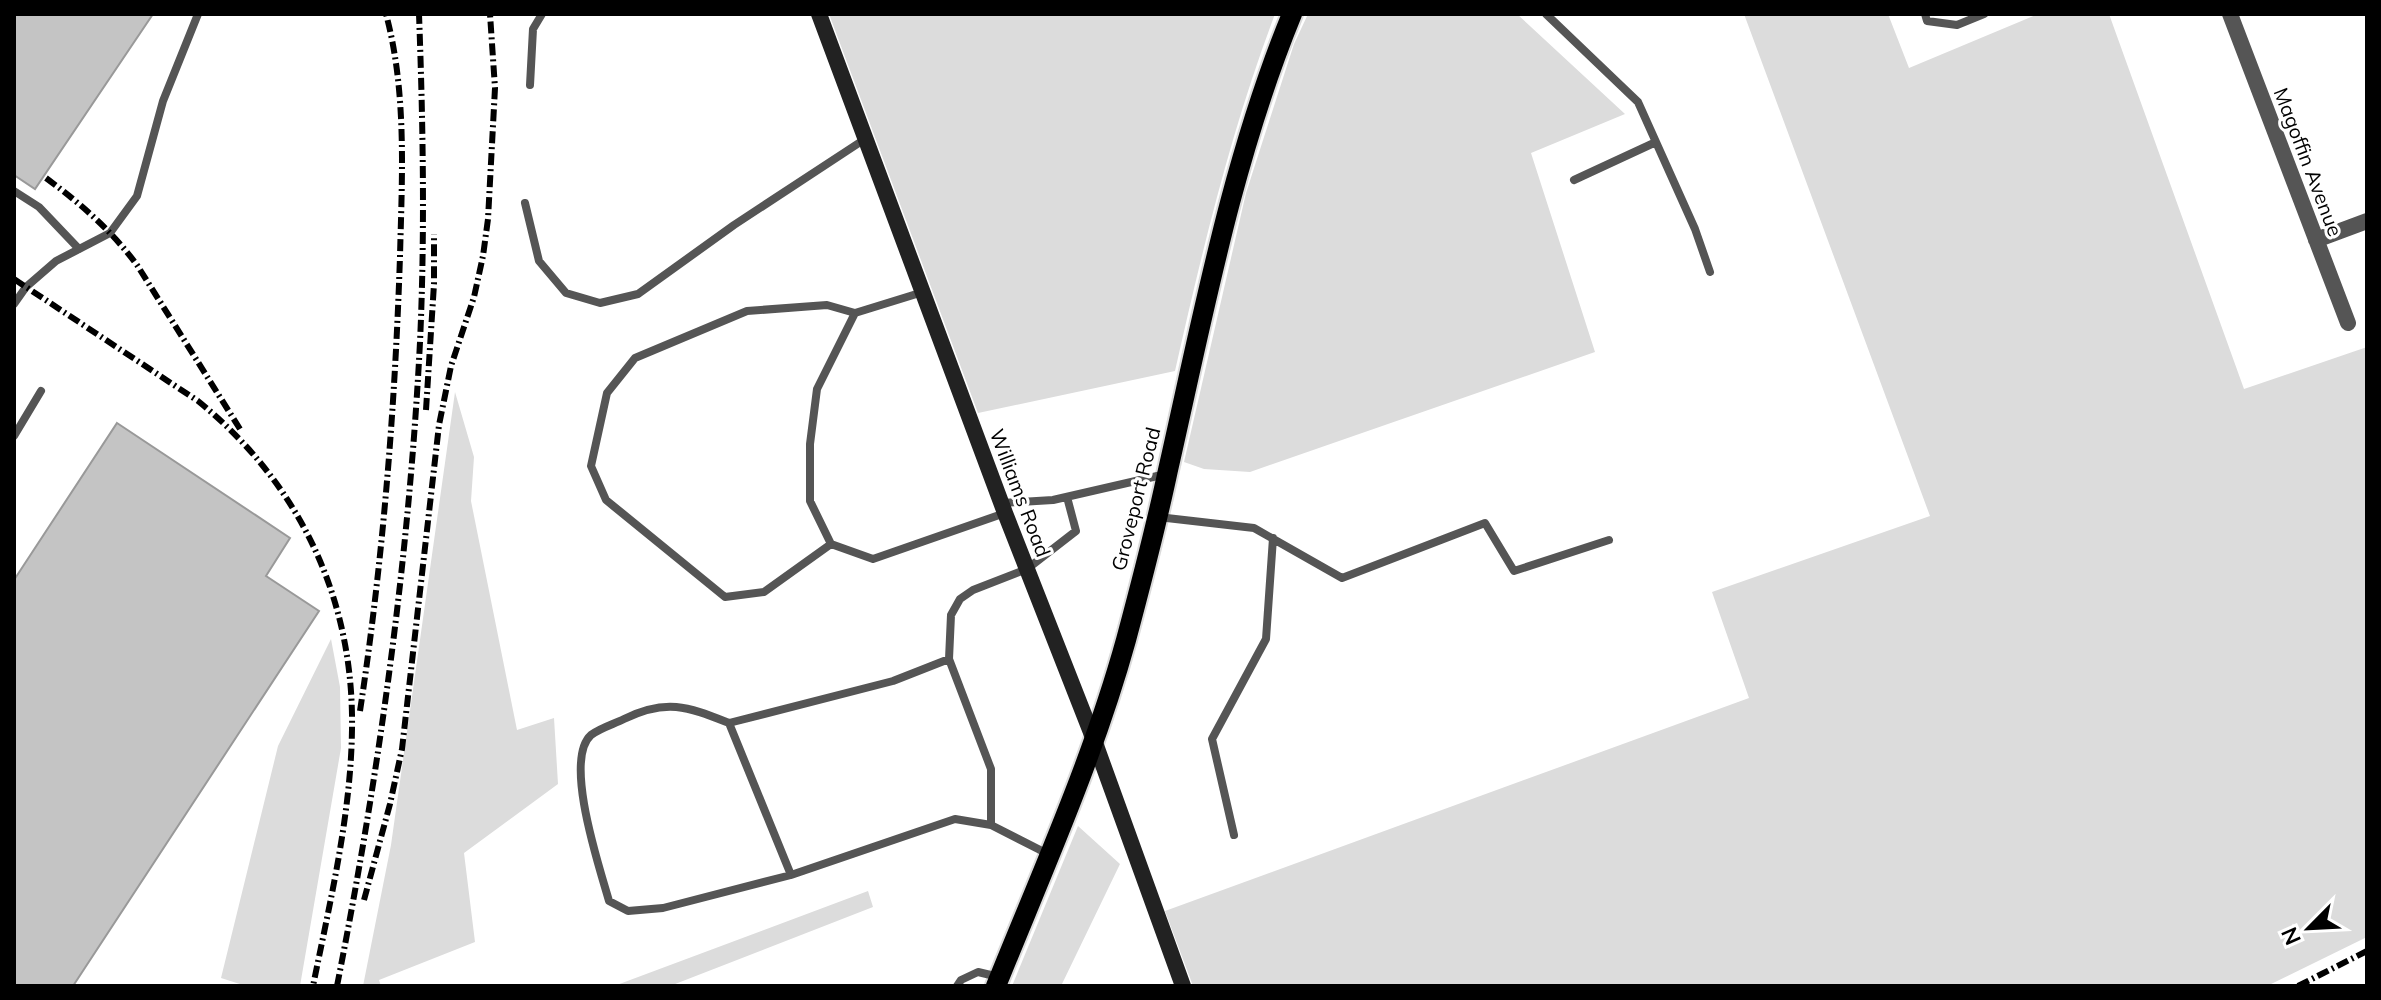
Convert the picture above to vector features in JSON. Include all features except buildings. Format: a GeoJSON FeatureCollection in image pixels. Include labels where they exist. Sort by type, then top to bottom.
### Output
{"type":"FeatureCollection","features":[{"type":"Feature","properties":{"kind":"main road","name":"Williams Road"},"geometry":{"type":"LineString","coordinates":[[819,14],[1094,740],[1183,986]]}},
{"type":"Feature","properties":{"kind":"main road","name":"Groveport Road"},"geometry":{"type":"LineString","coordinates":[[998,982],[1094,740],[1125,643],[1250,124],[1292,14]]}},
{"type":"Feature","properties":{"kind":"street","name":"Magoffin Avenue"},"geometry":{"type":"LineString","coordinates":[[2230,14],[2348,323]]}},
{"type":"Feature","properties":{"kind":"street"},"geometry":{"type":"LineString","coordinates":[[2316,240],[2367,221]]}},
{"type":"Feature","properties":{"kind":"lane"},"geometry":{"type":"LineString","coordinates":[[14,304],[26,287],[56,261],[110,233],[137,196],[163,101],[198,14]]}},
{"type":"Feature","properties":{"kind":"lane"},"geometry":{"type":"LineString","coordinates":[[530,85],[533,29],[542,14]]}},
{"type":"Feature","properties":{"kind":"lane"},"geometry":{"type":"LineString","coordinates":[[1546,14],[1638,102],[1695,229],[1710,272]]}},
{"type":"Feature","properties":{"kind":"lane"},"geometry":{"type":"LineString","coordinates":[[1925,14],[1927,21],[1957,25],[1984,14]]}},
{"type":"Feature","properties":{"kind":"lane"},"geometry":{"type":"LineString","coordinates":[[525,203],[539,261],[566,293],[600,303],[638,294],[734,225],[865,139]]}},
{"type":"Feature","properties":{"kind":"lane"},"geometry":{"type":"LineString","coordinates":[[1574,180],[1656,142]]}},
{"type":"Feature","properties":{"kind":"lane"},"geometry":{"type":"LineString","coordinates":[[14,191],[39,207],[79,249]]}},
{"type":"Feature","properties":{"kind":"lane"},"geometry":{"type":"LineString","coordinates":[[831,544],[764,592],[725,597],[606,500],[591,466],[607,393],[635,358],[747,311],[827,305],[855,313],[923,292]]}},
{"type":"Feature","properties":{"kind":"lane"},"geometry":{"type":"LineString","coordinates":[[855,313],[817,389],[810,444],[810,501],[831,544],[873,559],[1004,508],[1168,474]]}},
{"type":"Feature","properties":{"kind":"lane"},"geometry":{"type":"LineString","coordinates":[[14,436],[41,391]]}},
{"type":"Feature","properties":{"kind":"lane"},"geometry":{"type":"LineString","coordinates":[[991,825],[991,769],[949,659],[951,615],[960,599],[973,590],[1027,569],[1076,531],[1067,497]]}},
{"type":"Feature","properties":{"kind":"lane"},"geometry":{"type":"LineString","coordinates":[[1157,517],[1254,528],[1342,578],[1485,523],[1514,571],[1609,540]]}},
{"type":"Feature","properties":{"kind":"lane"},"geometry":{"type":"LineString","coordinates":[[1234,835],[1212,739],[1266,639],[1273,538]]}},
{"type":"Feature","properties":{"kind":"lane"},"geometry":{"type":"LineString","coordinates":[[949,659],[893,681],[729,723],[688,707],[661,706],[630,716],[590,736],[583,752],[582,803],[609,901],[628,911],[663,908],[791,875],[955,819],[991,825],[1049,855]]}},
{"type":"Feature","properties":{"kind":"lane"},"geometry":{"type":"LineString","coordinates":[[729,723],[791,875]]}},
{"type":"Feature","properties":{"kind":"lane"},"geometry":{"type":"LineString","coordinates":[[957,986],[961,980],[978,972],[998,982]]}},
{"type":"Feature","properties":{"kind":"shaded area"},"geometry":{"type":"Polygon","coordinates":[[[829,14],[1275,14],[1231,146],[1175,371],[978,413],[829,14]]]}},
{"type":"Feature","properties":{"kind":"shaded area"},"geometry":{"type":"Polygon","coordinates":[[[1308,14],[1517,14],[1625,114],[1531,153],[1595,352],[1250,472],[1204,469],[1184,462],[1246,193],[1294,44],[1308,14]]]}},
{"type":"Feature","properties":{"kind":"shaded area"},"geometry":{"type":"Polygon","coordinates":[[[1744,14],[1888,14],[1909,68],[2038,14],[2109,14],[2244,389],[2367,347],[2367,937],[2267,986],[1193,986],[1165,911],[1749,698],[1712,592],[1930,516],[1744,14]]]}},
{"type":"Feature","properties":{"kind":"shaded area"},"geometry":{"type":"Polygon","coordinates":[[[455,392],[474,457],[471,501],[517,730],[554,718],[558,784],[464,853],[475,942],[379,980],[381,986],[363,986],[391,845],[455,392]]]}},
{"type":"Feature","properties":{"kind":"shaded area"},"geometry":{"type":"Polygon","coordinates":[[[331,639],[340,687],[341,748],[300,986],[246,986],[221,978],[278,746],[331,639]]]}},
{"type":"Feature","properties":{"kind":"shaded area"},"geometry":{"type":"Polygon","coordinates":[[[1078,826],[1120,864],[1061,986],[1012,986],[1078,826]]]}},
{"type":"Feature","properties":{"kind":"shaded area"},"geometry":{"type":"Polygon","coordinates":[[[868,891],[873,907],[670,986],[614,986],[868,891]]]}},
{"type":"Feature","properties":{"kind":"railway"},"geometry":{"type":"LineString","coordinates":[[360,711],[387,484],[400,256],[400,104],[386,14]]}},
{"type":"Feature","properties":{"kind":"railway"},"geometry":{"type":"LineString","coordinates":[[337,986],[379,746],[400,585],[415,423],[423,260],[419,14]]}},
{"type":"Feature","properties":{"kind":"railway"},"geometry":{"type":"LineString","coordinates":[[364,900],[402,749],[439,425],[451,366],[474,297],[483,256],[495,88],[490,14]]}},
{"type":"Feature","properties":{"kind":"railway"},"geometry":{"type":"LineString","coordinates":[[46,178],[95,218],[137,265],[240,429]]}},
{"type":"Feature","properties":{"kind":"railway"},"geometry":{"type":"LineString","coordinates":[[426,410],[434,234]]}},
{"type":"Feature","properties":{"kind":"railway"},"geometry":{"type":"LineString","coordinates":[[14,279],[198,401],[234,433],[265,468],[292,506],[314,547],[331,589],[343,634],[350,681],[352,729],[344,826],[313,986]]}},
{"type":"Feature","properties":{"kind":"railway"},"geometry":{"type":"LineString","coordinates":[[2298,986],[2367,951]]}}]}
